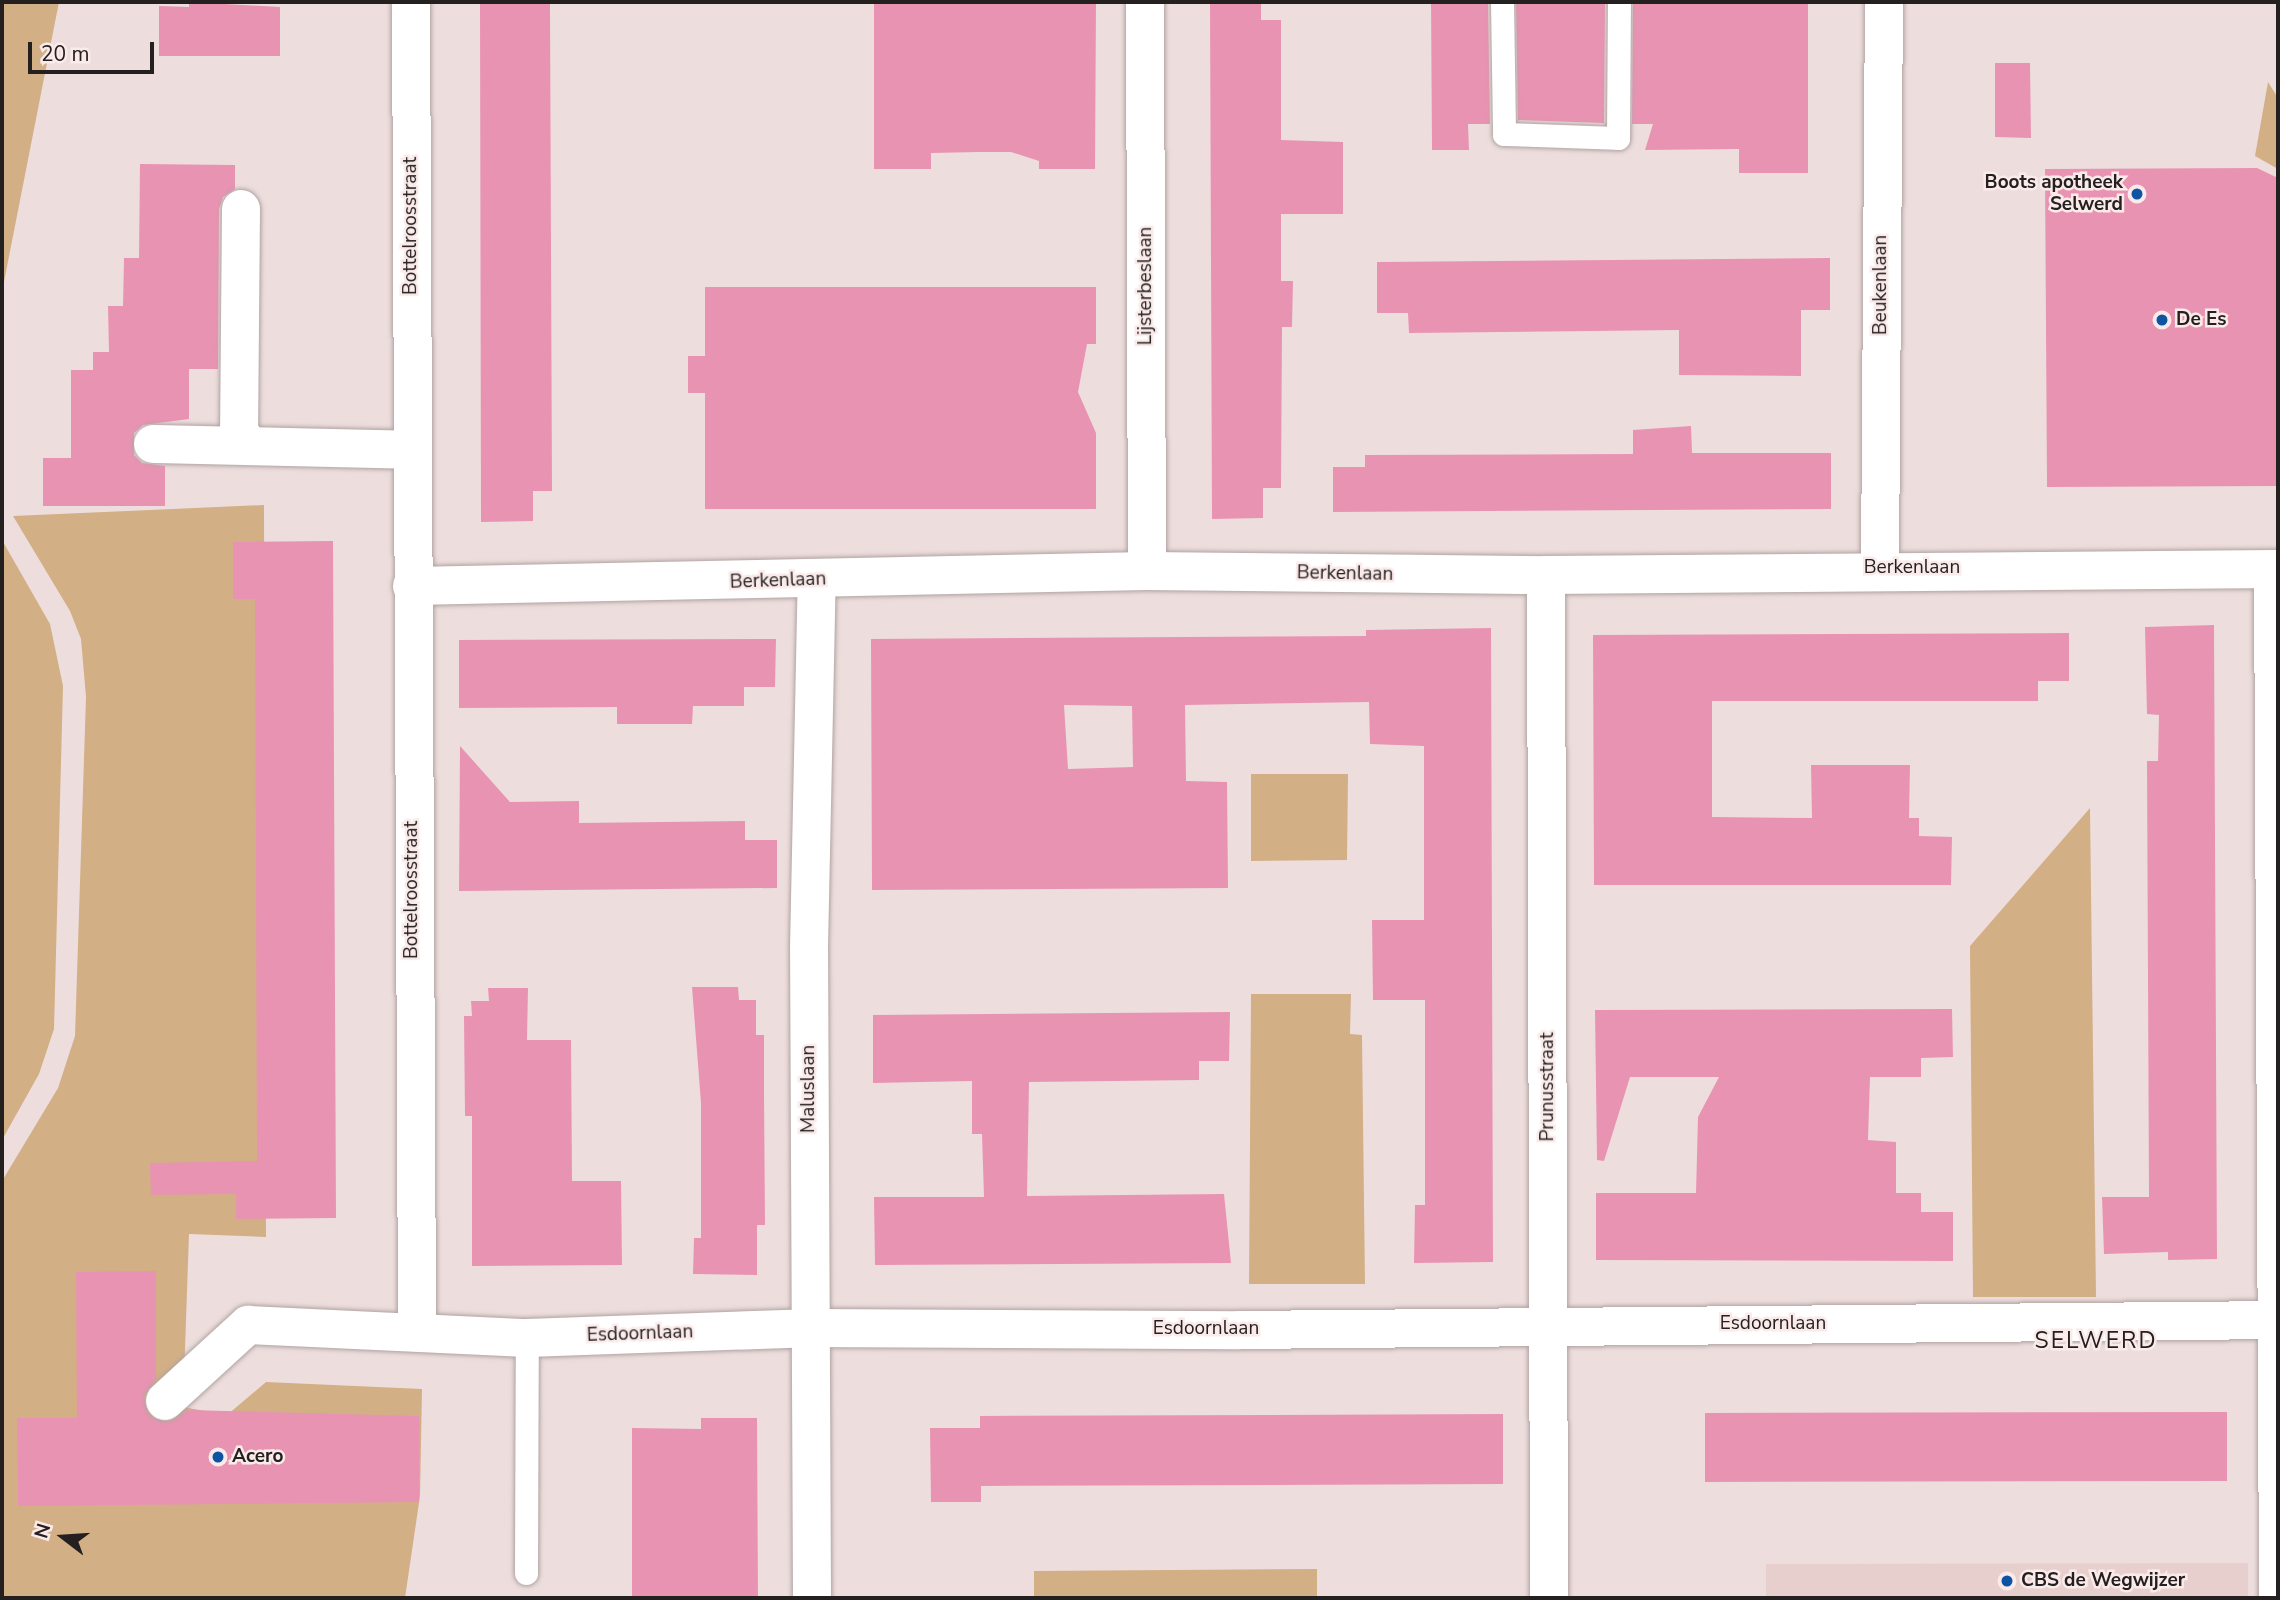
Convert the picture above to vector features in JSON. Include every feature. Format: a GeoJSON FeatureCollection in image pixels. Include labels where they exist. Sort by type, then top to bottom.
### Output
{"type":"FeatureCollection","features":[{"type":"Feature","properties":{"kind":"street","name":"Bottelroosstraat"},"geometry":{"type":"LineString","coordinates":[[411,2],[417,1329]]}},
{"type":"Feature","properties":{"kind":"street","name":"Lijsterbeslaan"},"geometry":{"type":"LineString","coordinates":[[1145,2],[1147,571]]}},
{"type":"Feature","properties":{"kind":"street","name":"Beukenlaan"},"geometry":{"type":"LineString","coordinates":[[1880,568],[1884,2]]}},
{"type":"Feature","properties":{"kind":"street"},"geometry":{"type":"LineString","coordinates":[[241,209],[239,431],[249,446]]}},
{"type":"Feature","properties":{"kind":"street"},"geometry":{"type":"LineString","coordinates":[[153,444],[412,450]]}},
{"type":"Feature","properties":{"kind":"street","name":"Berkenlaan"},"geometry":{"type":"LineString","coordinates":[[412,586],[817,580],[1147,571],[1546,575],[1880,568],[2276,569]]}},
{"type":"Feature","properties":{"kind":"street"},"geometry":{"type":"LineString","coordinates":[[2276,569],[2277,1598]]}},
{"type":"Feature","properties":{"kind":"street","name":"Prunusstraat"},"geometry":{"type":"LineString","coordinates":[[1546,575],[1549,1598]]}},
{"type":"Feature","properties":{"kind":"street","name":"Maluslaan"},"geometry":{"type":"LineString","coordinates":[[812,1598],[808,1328],[817,580]]}},
{"type":"Feature","properties":{"kind":"street","name":"Esdoornlaan"},"geometry":{"type":"LineString","coordinates":[[165,1401],[248,1325],[417,1329],[527,1338],[808,1328],[2276,1320]]}},
{"type":"Feature","properties":{"kind":"lane"},"geometry":{"type":"LineString","coordinates":[[1503,2],[1504,134],[1618,138],[1619,2]]}},
{"type":"Feature","properties":{"kind":"lane"},"geometry":{"type":"LineString","coordinates":[[526,1573],[527,1338]]}},
{"type":"Feature","properties":{"kind":"shaded area"},"geometry":{"type":"Polygon","coordinates":[[[2,2],[59,2],[2,292],[2,2]]]}},
{"type":"Feature","properties":{"kind":"shaded area"},"geometry":{"type":"Polygon","coordinates":[[[2268,82],[2278,98],[2278,169],[2255,156],[2268,82]]]}},
{"type":"Feature","properties":{"kind":"shaded area"},"geometry":{"type":"Polygon","coordinates":[[[264,505],[266,1237],[189,1234],[183,1407],[227,1415],[266,1382],[422,1389],[420,1496],[405,1598],[2,1598],[2,1181],[58,1088],[75,1036],[86,697],[81,639],[70,611],[13,516],[264,505]]]}},
{"type":"Feature","properties":{"kind":"shaded area"},"geometry":{"type":"Polygon","coordinates":[[[2,540],[50,624],[63,686],[54,1029],[39,1074],[2,1140],[2,540]]]}},
{"type":"Feature","properties":{"kind":"shaded area"},"geometry":{"type":"Polygon","coordinates":[[[1251,774],[1348,774],[1347,860],[1251,861],[1251,774]]]}},
{"type":"Feature","properties":{"kind":"shaded area"},"geometry":{"type":"Polygon","coordinates":[[[2090,808],[2096,1297],[1973,1297],[1970,946],[2090,808]]]}},
{"type":"Feature","properties":{"kind":"shaded area"},"geometry":{"type":"Polygon","coordinates":[[[1251,994],[1351,994],[1350,1034],[1362,1035],[1365,1284],[1249,1284],[1251,994]]]}},
{"type":"Feature","properties":{"kind":"shaded area","name":"CBS de Wegwijzer"},"geometry":{"type":"Polygon","coordinates":[[[2248,1563],[2248,1598],[1766,1598],[1766,1564],[2248,1563]]]}},
{"type":"Feature","properties":{"kind":"shaded area"},"geometry":{"type":"Polygon","coordinates":[[[1317,1569],[1317,1598],[1034,1598],[1034,1571],[1317,1569]]]}},
{"type":"Feature","properties":{"kind":"building"},"geometry":{"type":"Polygon","coordinates":[[[189,2],[280,7],[280,56],[159,56],[159,6],[189,7],[189,2]]]}},
{"type":"Feature","properties":{"kind":"building"},"geometry":{"type":"Polygon","coordinates":[[[480,2],[550,2],[552,491],[533,491],[533,521],[481,522],[480,2]]]}},
{"type":"Feature","properties":{"kind":"building"},"geometry":{"type":"Polygon","coordinates":[[[874,2],[1096,2],[1095,169],[1039,169],[1039,161],[1011,152],[979,152],[931,153],[931,169],[874,169],[874,2]]]}},
{"type":"Feature","properties":{"kind":"building"},"geometry":{"type":"Polygon","coordinates":[[[1210,2],[1261,2],[1261,20],[1281,20],[1281,140],[1343,142],[1343,214],[1281,214],[1281,281],[1293,281],[1292,327],[1282,327],[1281,488],[1263,488],[1263,518],[1212,519],[1210,2]]]}},
{"type":"Feature","properties":{"kind":"building"},"geometry":{"type":"Polygon","coordinates":[[[1431,2],[1488,2],[1490,124],[1468,124],[1469,150],[1432,150],[1431,2]]]}},
{"type":"Feature","properties":{"kind":"building"},"geometry":{"type":"Polygon","coordinates":[[[1516,2],[1605,2],[1604,123],[1518,120],[1516,2]]]}},
{"type":"Feature","properties":{"kind":"building"},"geometry":{"type":"Polygon","coordinates":[[[1633,2],[1808,2],[1808,173],[1739,173],[1739,149],[1645,150],[1653,124],[1632,124],[1633,2]]]}},
{"type":"Feature","properties":{"kind":"building"},"geometry":{"type":"Polygon","coordinates":[[[1995,63],[2030,63],[2031,138],[1995,137],[1995,63]]]}},
{"type":"Feature","properties":{"kind":"building"},"geometry":{"type":"Polygon","coordinates":[[[140,164],[235,165],[235,189],[223,197],[219,209],[218,369],[189,369],[189,419],[143,425],[134,433],[134,455],[142,463],[165,466],[165,506],[43,506],[43,458],[71,458],[71,370],[93,370],[93,352],[109,352],[108,306],[123,306],[124,258],[139,258],[140,164]]]}},
{"type":"Feature","properties":{"kind":"building","name":"De Es"},"geometry":{"type":"Polygon","coordinates":[[[2257,168],[2278,178],[2278,486],[2047,487],[2045,169],[2257,168]]]}},
{"type":"Feature","properties":{"kind":"building"},"geometry":{"type":"Polygon","coordinates":[[[1830,258],[1830,310],[1801,310],[1801,376],[1679,375],[1679,330],[1409,333],[1408,313],[1377,313],[1377,262],[1830,258]]]}},
{"type":"Feature","properties":{"kind":"building"},"geometry":{"type":"Polygon","coordinates":[[[705,287],[1096,287],[1096,344],[1087,344],[1078,392],[1096,433],[1096,509],[705,509],[705,393],[688,393],[688,356],[705,356],[705,287]]]}},
{"type":"Feature","properties":{"kind":"building"},"geometry":{"type":"Polygon","coordinates":[[[1691,426],[1692,453],[1831,453],[1831,509],[1333,512],[1333,467],[1365,467],[1365,455],[1633,454],[1633,430],[1691,426]]]}},
{"type":"Feature","properties":{"kind":"building"},"geometry":{"type":"Polygon","coordinates":[[[333,541],[336,1218],[236,1219],[236,1194],[151,1195],[150,1163],[257,1161],[255,599],[233,599],[233,542],[333,541]]]}},
{"type":"Feature","properties":{"kind":"building"},"geometry":{"type":"Polygon","coordinates":[[[2214,625],[2217,1259],[2168,1260],[2168,1252],[2104,1254],[2102,1197],[2149,1197],[2147,761],[2158,761],[2159,715],[2147,714],[2145,627],[2214,625]]]}},
{"type":"Feature","properties":{"kind":"building"},"geometry":{"type":"Polygon","coordinates":[[[1491,628],[1493,1262],[1414,1263],[1415,1205],[1425,1205],[1425,1000],[1373,1000],[1372,920],[1424,920],[1424,746],[1370,744],[1369,702],[1185,705],[1186,781],[1227,782],[1228,888],[872,890],[871,639],[1366,636],[1366,630],[1491,628]],[[1064,705],[1068,769],[1133,767],[1132,706],[1064,705]]]}},
{"type":"Feature","properties":{"kind":"building"},"geometry":{"type":"Polygon","coordinates":[[[2069,633],[2069,681],[2038,681],[2038,701],[1712,701],[1712,817],[1812,818],[1811,765],[1910,765],[1909,818],[1919,818],[1919,836],[1952,837],[1951,885],[1594,885],[1593,635],[2069,633]]]}},
{"type":"Feature","properties":{"kind":"building"},"geometry":{"type":"Polygon","coordinates":[[[776,639],[775,687],[744,687],[744,706],[693,706],[692,724],[617,724],[617,707],[459,708],[459,640],[776,639]]]}},
{"type":"Feature","properties":{"kind":"building"},"geometry":{"type":"Polygon","coordinates":[[[460,746],[510,802],[579,801],[579,823],[745,821],[745,840],[777,840],[777,888],[459,891],[460,746]]]}},
{"type":"Feature","properties":{"kind":"building"},"geometry":{"type":"Polygon","coordinates":[[[692,987],[738,987],[739,1000],[756,1000],[756,1035],[764,1035],[765,1225],[757,1225],[757,1275],[693,1274],[694,1238],[701,1238],[701,1103],[692,987]]]}},
{"type":"Feature","properties":{"kind":"building"},"geometry":{"type":"Polygon","coordinates":[[[488,988],[528,988],[527,1040],[571,1040],[572,1181],[621,1181],[622,1265],[472,1266],[472,1116],[465,1116],[464,1016],[472,1016],[471,1001],[489,1001],[488,988]]]}},
{"type":"Feature","properties":{"kind":"building"},"geometry":{"type":"Polygon","coordinates":[[[1952,1009],[1953,1057],[1921,1058],[1921,1077],[1870,1077],[1868,1140],[1896,1142],[1896,1193],[1921,1193],[1921,1212],[1953,1212],[1953,1261],[1596,1260],[1596,1193],[1696,1193],[1698,1117],[1719,1077],[1630,1077],[1604,1161],[1597,1160],[1595,1010],[1952,1009]]]}},
{"type":"Feature","properties":{"kind":"building"},"geometry":{"type":"Polygon","coordinates":[[[1230,1012],[1229,1061],[1199,1061],[1199,1080],[1029,1082],[1027,1196],[1224,1194],[1231,1263],[875,1265],[874,1197],[984,1197],[982,1134],[972,1134],[972,1081],[873,1083],[873,1015],[1230,1012]]]}},
{"type":"Feature","properties":{"kind":"building","name":"Acero"},"geometry":{"type":"Polygon","coordinates":[[[156,1271],[156,1379],[144,1395],[149,1416],[169,1422],[188,1410],[419,1416],[419,1502],[18,1506],[17,1418],[77,1418],[76,1272],[156,1271]]]}},
{"type":"Feature","properties":{"kind":"building"},"geometry":{"type":"Polygon","coordinates":[[[2227,1412],[2227,1481],[1705,1482],[1705,1413],[2227,1412]]]}},
{"type":"Feature","properties":{"kind":"building"},"geometry":{"type":"Polygon","coordinates":[[[1503,1414],[1503,1484],[981,1486],[981,1502],[931,1502],[930,1428],[980,1428],[980,1416],[1503,1414]]]}},
{"type":"Feature","properties":{"kind":"building"},"geometry":{"type":"Polygon","coordinates":[[[701,1418],[757,1418],[758,1598],[632,1598],[632,1428],[701,1429],[701,1418]]]}},
{"type":"Feature","properties":{"kind":"place","name":"Boots apotheek Selwerd"},"geometry":{"type":"Point","coordinates":[2137,194]}},
{"type":"Feature","properties":{"kind":"place","name":"De Es"},"geometry":{"type":"Point","coordinates":[2162,320]}},
{"type":"Feature","properties":{"kind":"place","name":"Acero"},"geometry":{"type":"Point","coordinates":[218,1457]}},
{"type":"Feature","properties":{"kind":"place","name":"CBS de Wegwijzer"},"geometry":{"type":"Point","coordinates":[2007,1581]}},
{"type":"Feature","properties":{"kind":"district","name":"SELWERD"},"geometry":{"type":"Point","coordinates":[2096,1341]}}]}
